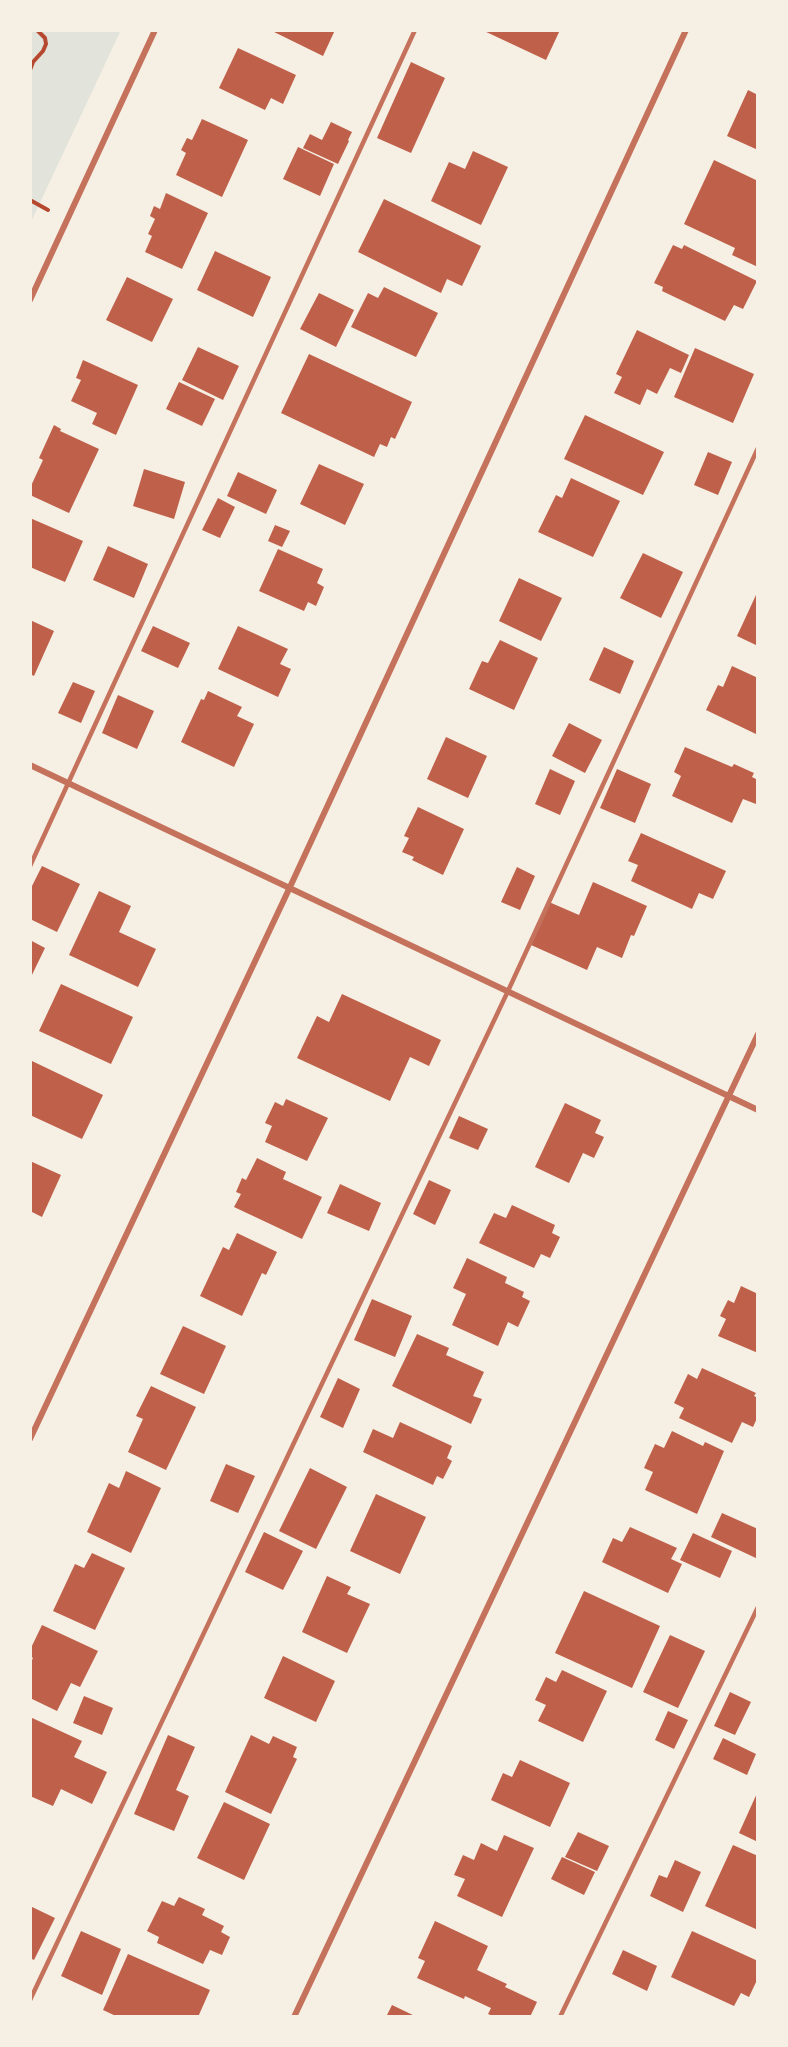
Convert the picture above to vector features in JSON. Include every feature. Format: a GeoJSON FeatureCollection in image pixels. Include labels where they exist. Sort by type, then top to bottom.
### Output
{"type":"FeatureCollection","features":[{"type":"Feature","properties":{"kind":"street"},"geometry":{"type":"LineString","coordinates":[[30,300],[155,30]]}},
{"type":"Feature","properties":{"kind":"street"},"geometry":{"type":"LineString","coordinates":[[30,1439],[290,887],[686,30]]}},
{"type":"Feature","properties":{"kind":"street"},"geometry":{"type":"LineString","coordinates":[[30,765],[758,1110]]}},
{"type":"Feature","properties":{"kind":"street"},"geometry":{"type":"LineString","coordinates":[[294,2017],[758,1034]]}},
{"type":"Feature","properties":{"kind":"lane"},"geometry":{"type":"LineString","coordinates":[[30,866],[415,30]]}},
{"type":"Feature","properties":{"kind":"lane"},"geometry":{"type":"LineString","coordinates":[[30,2000],[508,991],[758,448]]}},
{"type":"Feature","properties":{"kind":"lane"},"geometry":{"type":"LineString","coordinates":[[560,2017],[758,1607]]}},
{"type":"Feature","properties":{"kind":"path"},"geometry":{"type":"LineString","coordinates":[[30,70],[46,44],[45,38],[37,30]]}},
{"type":"Feature","properties":{"kind":"shaded area"},"geometry":{"type":"Polygon","coordinates":[[[30,30],[121,30],[30,224],[30,30]]]}},
{"type":"Feature","properties":{"kind":"building"},"geometry":{"type":"Polygon","coordinates":[[[270,30],[335,30],[323,56],[270,30]]]}},
{"type":"Feature","properties":{"kind":"building"},"geometry":{"type":"Polygon","coordinates":[[[482,30],[560,30],[546,60],[482,30]]]}},
{"type":"Feature","properties":{"kind":"building"},"geometry":{"type":"Polygon","coordinates":[[[238,48],[296,75],[283,104],[271,98],[265,110],[219,88],[238,48]]]}},
{"type":"Feature","properties":{"kind":"building"},"geometry":{"type":"Polygon","coordinates":[[[411,62],[445,78],[411,153],[377,138],[411,62]]]}},
{"type":"Feature","properties":{"kind":"building"},"geometry":{"type":"Polygon","coordinates":[[[748,90],[758,95],[758,150],[727,136],[748,90]]]}},
{"type":"Feature","properties":{"kind":"building"},"geometry":{"type":"Polygon","coordinates":[[[202,119],[248,140],[222,197],[176,175],[186,153],[181,150],[187,138],[192,140],[202,119]]]}},
{"type":"Feature","properties":{"kind":"building"},"geometry":{"type":"Polygon","coordinates":[[[331,122],[352,132],[338,164],[303,148],[310,134],[322,140],[331,122]]]}},
{"type":"Feature","properties":{"kind":"building"},"geometry":{"type":"Polygon","coordinates":[[[298,147],[334,164],[320,196],[283,179],[298,147]]]}},
{"type":"Feature","properties":{"kind":"building"},"geometry":{"type":"Polygon","coordinates":[[[473,151],[508,167],[481,225],[431,201],[449,162],[465,169],[473,151]]]}},
{"type":"Feature","properties":{"kind":"building"},"geometry":{"type":"Polygon","coordinates":[[[714,160],[758,181],[758,267],[732,255],[735,248],[684,224],[714,160]]]}},
{"type":"Feature","properties":{"kind":"building"},"geometry":{"type":"Polygon","coordinates":[[[166,193],[208,213],[182,269],[145,252],[152,236],[148,234],[155,219],[150,216],[154,206],[160,209],[166,193]]]}},
{"type":"Feature","properties":{"kind":"building"},"geometry":{"type":"Polygon","coordinates":[[[384,199],[481,246],[462,286],[447,279],[441,293],[358,252],[384,199]]]}},
{"type":"Feature","properties":{"kind":"building"},"geometry":{"type":"Polygon","coordinates":[[[673,245],[682,249],[684,245],[757,281],[743,309],[734,305],[725,321],[662,291],[663,287],[654,283],[673,245]]]}},
{"type":"Feature","properties":{"kind":"building"},"geometry":{"type":"Polygon","coordinates":[[[215,251],[271,277],[253,317],[197,290],[215,251]]]}},
{"type":"Feature","properties":{"kind":"building"},"geometry":{"type":"Polygon","coordinates":[[[127,277],[173,299],[152,342],[106,320],[127,277]]]}},
{"type":"Feature","properties":{"kind":"building"},"geometry":{"type":"Polygon","coordinates":[[[384,287],[438,313],[416,357],[351,327],[368,293],[378,298],[384,287]]]}},
{"type":"Feature","properties":{"kind":"building"},"geometry":{"type":"Polygon","coordinates":[[[319,293],[354,310],[336,347],[300,329],[319,293]]]}},
{"type":"Feature","properties":{"kind":"building"},"geometry":{"type":"Polygon","coordinates":[[[637,330],[689,355],[681,373],[670,368],[657,394],[647,389],[640,405],[614,393],[622,377],[616,374],[637,330]]]}},
{"type":"Feature","properties":{"kind":"building"},"geometry":{"type":"Polygon","coordinates":[[[198,347],[239,366],[223,400],[182,380],[198,347]]]}},
{"type":"Feature","properties":{"kind":"building"},"geometry":{"type":"Polygon","coordinates":[[[695,348],[754,374],[733,423],[674,397],[695,348]]]}},
{"type":"Feature","properties":{"kind":"building"},"geometry":{"type":"Polygon","coordinates":[[[309,354],[412,402],[395,439],[391,437],[387,447],[380,444],[374,457],[281,413],[309,354]]]}},
{"type":"Feature","properties":{"kind":"building"},"geometry":{"type":"Polygon","coordinates":[[[83,360],[138,385],[116,435],[92,424],[97,413],[71,401],[81,380],[76,378],[83,360]]]}},
{"type":"Feature","properties":{"kind":"building"},"geometry":{"type":"Polygon","coordinates":[[[179,382],[215,399],[202,426],[166,409],[179,382]]]}},
{"type":"Feature","properties":{"kind":"building"},"geometry":{"type":"Polygon","coordinates":[[[585,415],[664,452],[643,495],[564,459],[585,415]]]}},
{"type":"Feature","properties":{"kind":"building"},"geometry":{"type":"Polygon","coordinates":[[[54,425],[61,429],[60,431],[99,449],[69,513],[30,495],[30,488],[43,460],[39,458],[54,425]]]}},
{"type":"Feature","properties":{"kind":"building"},"geometry":{"type":"Polygon","coordinates":[[[708,452],[732,462],[718,495],[694,485],[708,452]]]}},
{"type":"Feature","properties":{"kind":"building"},"geometry":{"type":"Polygon","coordinates":[[[319,464],[364,484],[345,525],[300,504],[319,464]]]}},
{"type":"Feature","properties":{"kind":"building"},"geometry":{"type":"Polygon","coordinates":[[[144,469],[185,482],[174,519],[133,506],[144,469]]]}},
{"type":"Feature","properties":{"kind":"building"},"geometry":{"type":"Polygon","coordinates":[[[238,472],[277,490],[266,514],[227,496],[238,472]]]}},
{"type":"Feature","properties":{"kind":"building"},"geometry":{"type":"Polygon","coordinates":[[[571,478],[620,501],[593,557],[538,532],[556,495],[562,498],[571,478]]]}},
{"type":"Feature","properties":{"kind":"building"},"geometry":{"type":"Polygon","coordinates":[[[218,498],[235,507],[220,538],[202,530],[218,498]]]}},
{"type":"Feature","properties":{"kind":"building"},"geometry":{"type":"Polygon","coordinates":[[[30,518],[83,541],[65,582],[30,567],[30,518]]]}},
{"type":"Feature","properties":{"kind":"building"},"geometry":{"type":"Polygon","coordinates":[[[275,525],[290,531],[282,547],[268,541],[275,525]]]}},
{"type":"Feature","properties":{"kind":"building"},"geometry":{"type":"Polygon","coordinates":[[[108,546],[148,564],[134,598],[93,580],[108,546]]]}},
{"type":"Feature","properties":{"kind":"building"},"geometry":{"type":"Polygon","coordinates":[[[278,549],[323,569],[317,583],[324,587],[316,606],[308,602],[304,611],[259,591],[278,549]]]}},
{"type":"Feature","properties":{"kind":"building"},"geometry":{"type":"Polygon","coordinates":[[[643,553],[683,572],[661,618],[620,598],[643,553]]]}},
{"type":"Feature","properties":{"kind":"building"},"geometry":{"type":"Polygon","coordinates":[[[519,578],[562,598],[541,641],[499,621],[519,578]]]}},
{"type":"Feature","properties":{"kind":"building"},"geometry":{"type":"Polygon","coordinates":[[[756,595],[758,596],[758,646],[737,636],[756,595]]]}},
{"type":"Feature","properties":{"kind":"building"},"geometry":{"type":"Polygon","coordinates":[[[30,620],[54,631],[34,676],[30,674],[30,620]]]}},
{"type":"Feature","properties":{"kind":"building"},"geometry":{"type":"Polygon","coordinates":[[[153,626],[190,643],[178,668],[141,651],[153,626]]]}},
{"type":"Feature","properties":{"kind":"building"},"geometry":{"type":"Polygon","coordinates":[[[238,626],[288,649],[280,664],[291,669],[278,697],[218,669],[238,626]]]}},
{"type":"Feature","properties":{"kind":"building"},"geometry":{"type":"Polygon","coordinates":[[[500,640],[538,658],[514,710],[469,689],[482,661],[488,663],[500,640]]]}},
{"type":"Feature","properties":{"kind":"building"},"geometry":{"type":"Polygon","coordinates":[[[604,647],[634,661],[620,694],[589,680],[604,647]]]}},
{"type":"Feature","properties":{"kind":"building"},"geometry":{"type":"Polygon","coordinates":[[[732,666],[758,678],[758,735],[706,710],[718,685],[723,687],[732,666]]]}},
{"type":"Feature","properties":{"kind":"building"},"geometry":{"type":"Polygon","coordinates":[[[73,682],[95,691],[81,723],[58,713],[73,682]]]}},
{"type":"Feature","properties":{"kind":"building"},"geometry":{"type":"Polygon","coordinates":[[[208,691],[242,707],[237,716],[254,724],[234,767],[181,742],[201,699],[204,700],[208,691]]]}},
{"type":"Feature","properties":{"kind":"building"},"geometry":{"type":"Polygon","coordinates":[[[118,695],[154,711],[137,749],[102,733],[118,695]]]}},
{"type":"Feature","properties":{"kind":"building"},"geometry":{"type":"Polygon","coordinates":[[[569,723],[602,740],[585,773],[552,756],[569,723]]]}},
{"type":"Feature","properties":{"kind":"building"},"geometry":{"type":"Polygon","coordinates":[[[446,737],[487,756],[468,798],[427,779],[446,737]]]}},
{"type":"Feature","properties":{"kind":"building"},"geometry":{"type":"Polygon","coordinates":[[[685,747],[732,767],[734,764],[754,773],[752,777],[758,780],[756,804],[743,799],[732,823],[672,796],[681,776],[674,772],[685,747]]]}},
{"type":"Feature","properties":{"kind":"building"},"geometry":{"type":"Polygon","coordinates":[[[550,769],[575,781],[560,815],[535,804],[550,769]]]}},
{"type":"Feature","properties":{"kind":"building"},"geometry":{"type":"Polygon","coordinates":[[[617,769],[651,784],[635,823],[600,808],[617,769]]]}},
{"type":"Feature","properties":{"kind":"building"},"geometry":{"type":"Polygon","coordinates":[[[418,807],[464,829],[443,875],[412,860],[414,857],[402,852],[409,838],[404,836],[418,807]]]}},
{"type":"Feature","properties":{"kind":"building"},"geometry":{"type":"Polygon","coordinates":[[[641,833],[726,871],[713,899],[699,893],[692,909],[631,881],[638,865],[628,861],[641,833]]]}},
{"type":"Feature","properties":{"kind":"building"},"geometry":{"type":"Polygon","coordinates":[[[42,866],[80,884],[57,932],[30,919],[30,890],[42,866]]]}},
{"type":"Feature","properties":{"kind":"building"},"geometry":{"type":"Polygon","coordinates":[[[517,867],[535,876],[520,910],[501,902],[517,867]]]}},
{"type":"Feature","properties":{"kind":"building"},"geometry":{"type":"Polygon","coordinates":[[[593,882],[647,906],[634,936],[631,935],[622,958],[597,947],[587,970],[531,945],[549,902],[579,915],[593,882]]]}},
{"type":"Feature","properties":{"kind":"building"},"geometry":{"type":"Polygon","coordinates":[[[99,891],[131,906],[119,932],[156,949],[138,987],[69,955],[99,891]]]}},
{"type":"Feature","properties":{"kind":"building"},"geometry":{"type":"Polygon","coordinates":[[[30,940],[45,948],[30,979],[30,940]]]}},
{"type":"Feature","properties":{"kind":"building"},"geometry":{"type":"Polygon","coordinates":[[[61,984],[133,1017],[111,1064],[39,1031],[61,984]]]}},
{"type":"Feature","properties":{"kind":"building"},"geometry":{"type":"Polygon","coordinates":[[[342,994],[441,1040],[429,1066],[410,1057],[390,1101],[297,1058],[317,1016],[329,1022],[342,994]]]}},
{"type":"Feature","properties":{"kind":"building"},"geometry":{"type":"Polygon","coordinates":[[[32,1061],[103,1095],[82,1139],[30,1115],[30,1066],[32,1061]]]}},
{"type":"Feature","properties":{"kind":"building"},"geometry":{"type":"Polygon","coordinates":[[[286,1099],[328,1118],[307,1161],[265,1142],[272,1126],[265,1123],[275,1102],[283,1106],[286,1099]]]}},
{"type":"Feature","properties":{"kind":"building"},"geometry":{"type":"Polygon","coordinates":[[[565,1103],[601,1120],[595,1133],[604,1137],[594,1158],[583,1153],[569,1183],[535,1167],[565,1103]]]}},
{"type":"Feature","properties":{"kind":"building"},"geometry":{"type":"Polygon","coordinates":[[[459,1116],[488,1129],[478,1150],[449,1138],[459,1116]]]}},
{"type":"Feature","properties":{"kind":"building"},"geometry":{"type":"Polygon","coordinates":[[[257,1158],[286,1172],[283,1179],[322,1197],[302,1239],[234,1207],[241,1194],[236,1192],[242,1178],[246,1180],[257,1158]]]}},
{"type":"Feature","properties":{"kind":"building"},"geometry":{"type":"Polygon","coordinates":[[[30,1161],[61,1175],[42,1217],[30,1211],[30,1161]]]}},
{"type":"Feature","properties":{"kind":"building"},"geometry":{"type":"Polygon","coordinates":[[[429,1180],[451,1190],[435,1225],[413,1214],[429,1180]]]}},
{"type":"Feature","properties":{"kind":"building"},"geometry":{"type":"Polygon","coordinates":[[[340,1184],[381,1203],[369,1231],[327,1213],[340,1184]]]}},
{"type":"Feature","properties":{"kind":"building"},"geometry":{"type":"Polygon","coordinates":[[[512,1205],[555,1225],[552,1233],[560,1237],[550,1258],[541,1254],[534,1268],[479,1243],[494,1213],[506,1218],[512,1205]]]}},
{"type":"Feature","properties":{"kind":"building"},"geometry":{"type":"Polygon","coordinates":[[[237,1233],[277,1252],[266,1275],[262,1273],[242,1316],[200,1296],[223,1247],[229,1250],[237,1233]]]}},
{"type":"Feature","properties":{"kind":"building"},"geometry":{"type":"Polygon","coordinates":[[[467,1258],[507,1277],[505,1283],[524,1292],[522,1297],[530,1301],[518,1327],[508,1322],[498,1346],[452,1325],[466,1294],[453,1288],[467,1258]]]}},
{"type":"Feature","properties":{"kind":"building"},"geometry":{"type":"Polygon","coordinates":[[[741,1286],[758,1294],[758,1353],[718,1336],[726,1319],[720,1316],[728,1300],[734,1303],[741,1286]]]}},
{"type":"Feature","properties":{"kind":"building"},"geometry":{"type":"Polygon","coordinates":[[[372,1299],[412,1316],[395,1357],[354,1340],[372,1299]]]}},
{"type":"Feature","properties":{"kind":"building"},"geometry":{"type":"Polygon","coordinates":[[[183,1326],[226,1346],[204,1394],[160,1374],[183,1326]]]}},
{"type":"Feature","properties":{"kind":"building"},"geometry":{"type":"Polygon","coordinates":[[[417,1334],[449,1348],[446,1355],[484,1372],[473,1396],[482,1399],[471,1424],[392,1386],[417,1334]]]}},
{"type":"Feature","properties":{"kind":"building"},"geometry":{"type":"Polygon","coordinates":[[[702,1368],[756,1393],[754,1396],[758,1398],[758,1416],[753,1427],[742,1422],[732,1443],[679,1418],[684,1408],[674,1403],[688,1374],[697,1379],[702,1368]]]}},
{"type":"Feature","properties":{"kind":"building"},"geometry":{"type":"Polygon","coordinates":[[[338,1378],[360,1389],[343,1428],[320,1417],[338,1378]]]}},
{"type":"Feature","properties":{"kind":"building"},"geometry":{"type":"Polygon","coordinates":[[[151,1386],[196,1407],[166,1470],[128,1452],[143,1419],[136,1416],[151,1386]]]}},
{"type":"Feature","properties":{"kind":"building"},"geometry":{"type":"Polygon","coordinates":[[[400,1422],[452,1446],[447,1458],[452,1461],[443,1479],[437,1476],[433,1485],[363,1452],[373,1429],[393,1438],[400,1422]]]}},
{"type":"Feature","properties":{"kind":"building"},"geometry":{"type":"Polygon","coordinates":[[[672,1431],[703,1446],[705,1442],[724,1451],[697,1514],[645,1490],[653,1472],[644,1468],[655,1444],[664,1448],[672,1431]]]}},
{"type":"Feature","properties":{"kind":"building"},"geometry":{"type":"Polygon","coordinates":[[[226,1464],[255,1476],[238,1513],[210,1501],[226,1464]]]}},
{"type":"Feature","properties":{"kind":"building"},"geometry":{"type":"Polygon","coordinates":[[[310,1468],[347,1487],[316,1549],[279,1531],[310,1468]]]}},
{"type":"Feature","properties":{"kind":"building"},"geometry":{"type":"Polygon","coordinates":[[[126,1471],[161,1488],[131,1553],[87,1532],[109,1483],[119,1488],[126,1471]]]}},
{"type":"Feature","properties":{"kind":"building"},"geometry":{"type":"Polygon","coordinates":[[[376,1494],[426,1517],[400,1574],[350,1551],[376,1494]]]}},
{"type":"Feature","properties":{"kind":"building"},"geometry":{"type":"Polygon","coordinates":[[[722,1513],[758,1529],[758,1559],[711,1537],[722,1513]]]}},
{"type":"Feature","properties":{"kind":"building"},"geometry":{"type":"Polygon","coordinates":[[[630,1527],[677,1548],[671,1559],[682,1564],[668,1593],[602,1562],[613,1538],[622,1542],[630,1527]]]}},
{"type":"Feature","properties":{"kind":"building"},"geometry":{"type":"Polygon","coordinates":[[[264,1532],[303,1551],[283,1590],[245,1572],[264,1532]]]}},
{"type":"Feature","properties":{"kind":"building"},"geometry":{"type":"Polygon","coordinates":[[[693,1533],[732,1551],[720,1578],[680,1560],[693,1533]]]}},
{"type":"Feature","properties":{"kind":"building"},"geometry":{"type":"Polygon","coordinates":[[[92,1553],[125,1568],[95,1630],[53,1611],[75,1564],[84,1568],[92,1553]]]}},
{"type":"Feature","properties":{"kind":"building"},"geometry":{"type":"Polygon","coordinates":[[[327,1576],[351,1587],[347,1594],[370,1604],[347,1653],[302,1632],[327,1576]]]}},
{"type":"Feature","properties":{"kind":"building"},"geometry":{"type":"Polygon","coordinates":[[[584,1591],[660,1626],[632,1688],[555,1653],[584,1591]]]}},
{"type":"Feature","properties":{"kind":"building"},"geometry":{"type":"Polygon","coordinates":[[[42,1625],[98,1651],[80,1687],[71,1683],[57,1711],[30,1698],[30,1664],[33,1658],[30,1656],[30,1650],[42,1625]]]}},
{"type":"Feature","properties":{"kind":"building"},"geometry":{"type":"Polygon","coordinates":[[[670,1635],[705,1651],[678,1708],[643,1692],[670,1635]]]}},
{"type":"Feature","properties":{"kind":"building"},"geometry":{"type":"Polygon","coordinates":[[[283,1656],[335,1681],[316,1722],[264,1698],[283,1656]]]}},
{"type":"Feature","properties":{"kind":"building"},"geometry":{"type":"Polygon","coordinates":[[[562,1670],[607,1691],[583,1742],[538,1721],[546,1705],[535,1700],[546,1677],[556,1682],[562,1670]]]}},
{"type":"Feature","properties":{"kind":"building"},"geometry":{"type":"Polygon","coordinates":[[[730,1692],[751,1702],[735,1735],[714,1726],[730,1692]]]}},
{"type":"Feature","properties":{"kind":"building"},"geometry":{"type":"Polygon","coordinates":[[[84,1696],[113,1708],[102,1735],[73,1723],[84,1696]]]}},
{"type":"Feature","properties":{"kind":"building"},"geometry":{"type":"Polygon","coordinates":[[[668,1711],[688,1720],[674,1749],[655,1740],[668,1711]]]}},
{"type":"Feature","properties":{"kind":"building"},"geometry":{"type":"Polygon","coordinates":[[[30,1717],[82,1741],[74,1757],[107,1772],[92,1804],[61,1789],[53,1806],[30,1796],[30,1717]]]}},
{"type":"Feature","properties":{"kind":"building"},"geometry":{"type":"Polygon","coordinates":[[[168,1735],[195,1747],[176,1790],[189,1796],[174,1831],[134,1814],[168,1735]]]}},
{"type":"Feature","properties":{"kind":"building"},"geometry":{"type":"Polygon","coordinates":[[[251,1735],[269,1744],[273,1736],[297,1747],[293,1757],[297,1759],[271,1814],[225,1792],[251,1735]]]}},
{"type":"Feature","properties":{"kind":"building"},"geometry":{"type":"Polygon","coordinates":[[[723,1738],[756,1754],[747,1775],[713,1759],[723,1738]]]}},
{"type":"Feature","properties":{"kind":"building"},"geometry":{"type":"Polygon","coordinates":[[[520,1760],[570,1783],[550,1827],[491,1800],[503,1773],[512,1777],[520,1760]]]}},
{"type":"Feature","properties":{"kind":"building"},"geometry":{"type":"Polygon","coordinates":[[[758,1791],[758,1842],[739,1833],[758,1791]]]}},
{"type":"Feature","properties":{"kind":"building"},"geometry":{"type":"Polygon","coordinates":[[[224,1802],[270,1824],[244,1880],[197,1858],[224,1802]]]}},
{"type":"Feature","properties":{"kind":"building"},"geometry":{"type":"Polygon","coordinates":[[[578,1832],[609,1846],[597,1871],[565,1857],[578,1832]]]}},
{"type":"Feature","properties":{"kind":"building"},"geometry":{"type":"Polygon","coordinates":[[[504,1835],[534,1848],[502,1917],[457,1896],[465,1879],[454,1875],[463,1855],[474,1860],[481,1843],[497,1851],[504,1835]]]}},
{"type":"Feature","properties":{"kind":"building"},"geometry":{"type":"Polygon","coordinates":[[[733,1845],[758,1856],[758,1930],[705,1906],[733,1845]]]}},
{"type":"Feature","properties":{"kind":"building"},"geometry":{"type":"Polygon","coordinates":[[[562,1857],[595,1872],[584,1895],[551,1879],[562,1857]]]}},
{"type":"Feature","properties":{"kind":"building"},"geometry":{"type":"Polygon","coordinates":[[[675,1860],[701,1872],[683,1912],[650,1896],[659,1875],[667,1878],[675,1860]]]}},
{"type":"Feature","properties":{"kind":"building"},"geometry":{"type":"Polygon","coordinates":[[[179,1897],[205,1909],[202,1915],[224,1926],[221,1932],[230,1937],[222,1955],[210,1950],[203,1964],[157,1943],[159,1937],[147,1931],[162,1901],[174,1906],[179,1897]]]}},
{"type":"Feature","properties":{"kind":"building"},"geometry":{"type":"Polygon","coordinates":[[[30,1906],[55,1918],[34,1960],[30,1958],[30,1906]]]}},
{"type":"Feature","properties":{"kind":"building"},"geometry":{"type":"Polygon","coordinates":[[[435,1921],[488,1946],[477,1970],[507,1984],[505,1987],[537,2002],[530,2017],[495,2017],[488,2014],[491,2008],[465,1996],[464,1999],[417,1978],[425,1961],[418,1958],[435,1921]]]}},
{"type":"Feature","properties":{"kind":"building"},"geometry":{"type":"Polygon","coordinates":[[[81,1931],[121,1949],[102,1995],[61,1976],[81,1931]]]}},
{"type":"Feature","properties":{"kind":"building"},"geometry":{"type":"Polygon","coordinates":[[[692,1931],[758,1961],[758,1978],[749,1997],[741,1993],[734,2006],[671,1977],[692,1931]]]}},
{"type":"Feature","properties":{"kind":"building"},"geometry":{"type":"Polygon","coordinates":[[[623,1950],[657,1966],[647,1991],[612,1974],[623,1950]]]}},
{"type":"Feature","properties":{"kind":"building"},"geometry":{"type":"Polygon","coordinates":[[[128,1954],[210,1990],[198,2017],[118,2017],[103,2010],[128,1954]]]}},
{"type":"Feature","properties":{"kind":"building"},"geometry":{"type":"Polygon","coordinates":[[[392,2005],[417,2017],[386,2017],[392,2005]]]}}]}
